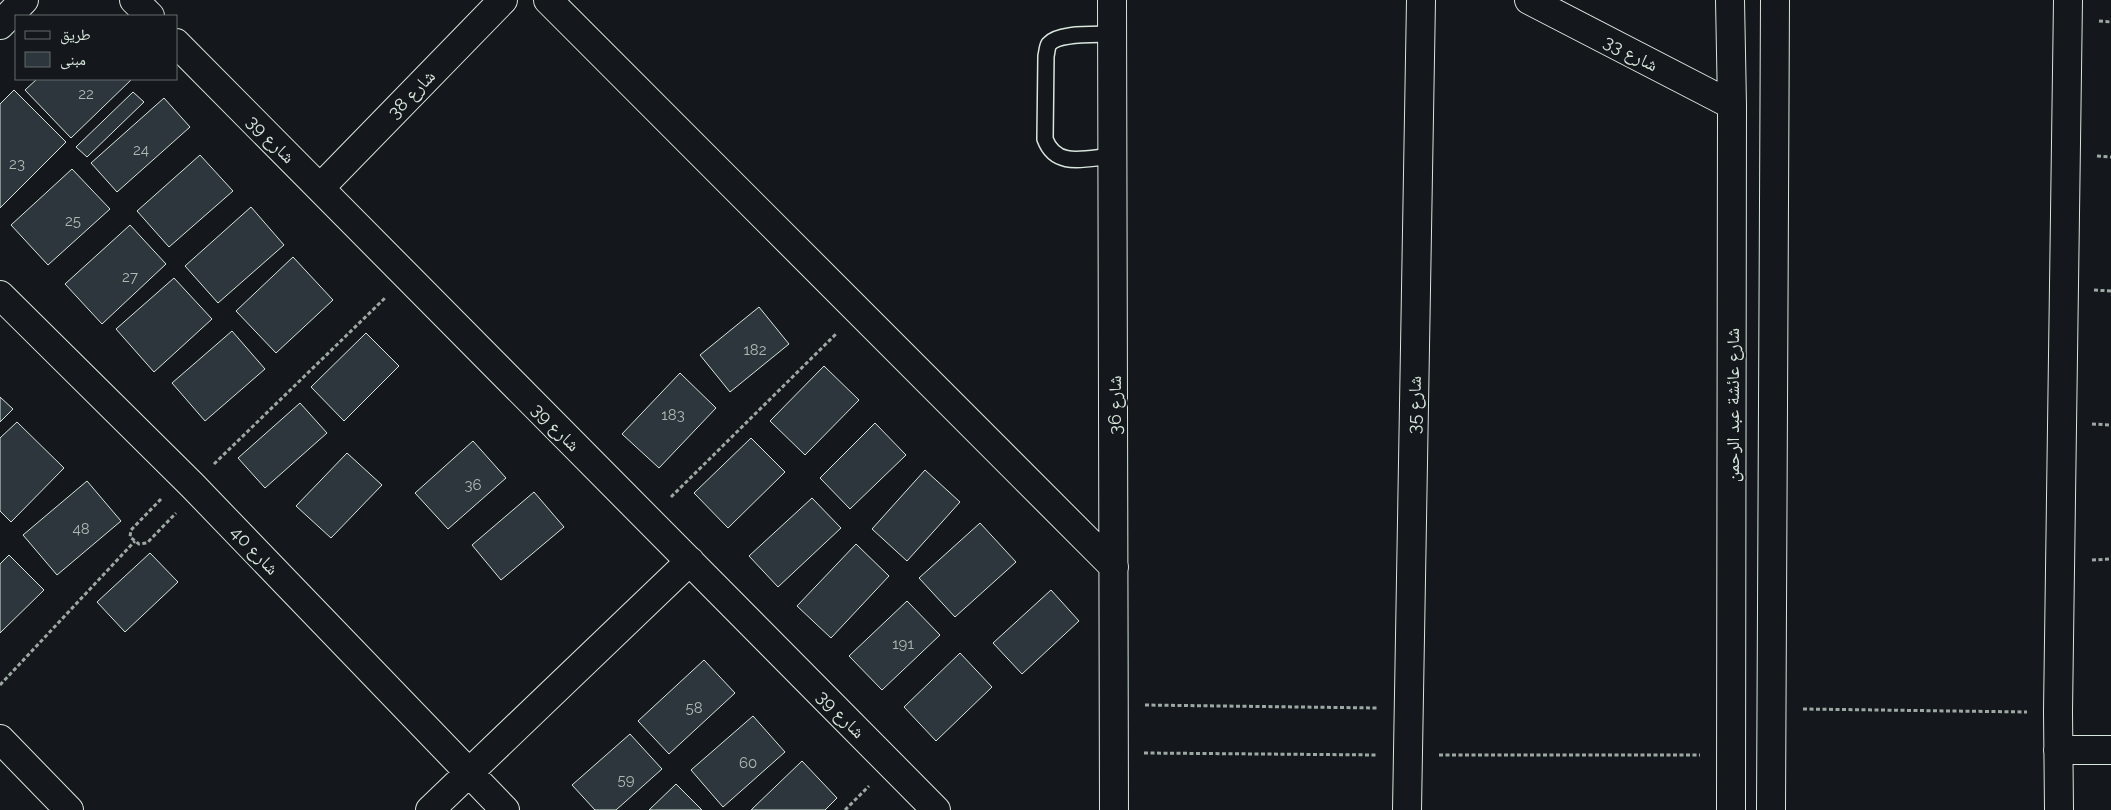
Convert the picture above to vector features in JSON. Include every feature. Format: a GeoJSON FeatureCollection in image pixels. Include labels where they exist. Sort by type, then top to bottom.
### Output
{"type":"FeatureCollection","features":[{"type":"Feature","properties":{"kind":"street"},"geometry":{"type":"LineString","coordinates":[[0,25],[24,0]]}},
{"type":"Feature","properties":{"kind":"street"},"geometry":{"type":"LineString","coordinates":[[134,0],[149,15]]}},
{"type":"Feature","properties":{"kind":"street","name":"شارع 38"},"geometry":{"type":"LineString","coordinates":[[320,188],[503,0]]}},
{"type":"Feature","properties":{"kind":"street"},"geometry":{"type":"LineString","coordinates":[[548,0],[1114,568]]}},
{"type":"Feature","properties":{"kind":"street","name":"شارع 36"},"geometry":{"type":"LineString","coordinates":[[1112,0],[1114,810]]}},
{"type":"Feature","properties":{"kind":"street","name":"شارع 35"},"geometry":{"type":"LineString","coordinates":[[1407,810],[1421,0]]}},
{"type":"Feature","properties":{"kind":"street","name":"شارع 33"},"geometry":{"type":"LineString","coordinates":[[1529,0],[1732,106]]}},
{"type":"Feature","properties":{"kind":"street","name":"شارع عائشة عبد الرحمن"},"geometry":{"type":"LineString","coordinates":[[1730,0],[1732,106],[1730,810]]}},
{"type":"Feature","properties":{"kind":"street"},"geometry":{"type":"LineString","coordinates":[[1771,810],[1775,0]]}},
{"type":"Feature","properties":{"kind":"street"},"geometry":{"type":"LineString","coordinates":[[2059,810],[2058,712],[2068,0]]}},
{"type":"Feature","properties":{"kind":"street","name":"شارع 39"},"geometry":{"type":"LineString","coordinates":[[178,45],[936,810]]}},
{"type":"Feature","properties":{"kind":"street","name":"شارع 40"},"geometry":{"type":"LineString","coordinates":[[0,295],[191,484],[505,810]]}},
{"type":"Feature","properties":{"kind":"street"},"geometry":{"type":"LineString","coordinates":[[430,810],[690,561]]}},
{"type":"Feature","properties":{"kind":"street"},"geometry":{"type":"LineString","coordinates":[[0,739],[69,810]]}},
{"type":"Feature","properties":{"kind":"street"},"geometry":{"type":"LineString","coordinates":[[2058,750],[2111,750]]}},
{"type":"Feature","properties":{"kind":"lane"},"geometry":{"type":"LineString","coordinates":[[1112,34],[1056,38],[1048,45],[1046,56],[1045,138],[1048,148],[1056,156],[1065,159],[1113,156]]}},
{"type":"Feature","properties":{"kind":"path"},"geometry":{"type":"LineString","coordinates":[[191,484],[148,544],[139,544],[129,535],[131,530],[191,484],[407,276]]}},
{"type":"Feature","properties":{"kind":"path"},"geometry":{"type":"LineString","coordinates":[[648,519],[859,311]]}},
{"type":"Feature","properties":{"kind":"path"},"geometry":{"type":"LineString","coordinates":[[0,685],[135,541]]}},
{"type":"Feature","properties":{"kind":"path"},"geometry":{"type":"LineString","coordinates":[[1114,704],[1409,708]]}},
{"type":"Feature","properties":{"kind":"path"},"geometry":{"type":"LineString","coordinates":[[1771,709],[2058,712]]}},
{"type":"Feature","properties":{"kind":"building"},"geometry":{"type":"Polygon","coordinates":[[[36,80],[131,80],[71,138],[25,90],[36,80]]]}},
{"type":"Feature","properties":{"kind":"building"},"geometry":{"type":"Polygon","coordinates":[[[14,90],[66,142],[0,208],[0,104],[14,90]]]}},
{"type":"Feature","properties":{"kind":"building"},"geometry":{"type":"Polygon","coordinates":[[[133,92],[144,102],[87,157],[76,147],[133,92]]]}},
{"type":"Feature","properties":{"kind":"building"},"geometry":{"type":"Polygon","coordinates":[[[164,98],[190,127],[117,192],[91,163],[164,98]]]}},
{"type":"Feature","properties":{"kind":"building"},"geometry":{"type":"Polygon","coordinates":[[[200,155],[233,191],[169,247],[137,211],[200,155]]]}},
{"type":"Feature","properties":{"kind":"building"},"geometry":{"type":"Polygon","coordinates":[[[72,169],[110,209],[48,265],[11,225],[72,169]]]}},
{"type":"Feature","properties":{"kind":"building"},"geometry":{"type":"Polygon","coordinates":[[[251,207],[284,245],[218,303],[185,266],[251,207]]]}},
{"type":"Feature","properties":{"kind":"building"},"geometry":{"type":"Polygon","coordinates":[[[130,225],[166,264],[102,324],[65,284],[130,225]]]}},
{"type":"Feature","properties":{"kind":"building"},"geometry":{"type":"Polygon","coordinates":[[[293,257],[333,300],[276,353],[236,311],[293,257]]]}},
{"type":"Feature","properties":{"kind":"building"},"geometry":{"type":"Polygon","coordinates":[[[174,278],[212,319],[154,372],[116,329],[174,278]]]}},
{"type":"Feature","properties":{"kind":"building"},"geometry":{"type":"Polygon","coordinates":[[[759,307],[789,344],[730,392],[700,355],[759,307]]]}},
{"type":"Feature","properties":{"kind":"building"},"geometry":{"type":"Polygon","coordinates":[[[232,331],[265,369],[205,421],[172,383],[232,331]]]}},
{"type":"Feature","properties":{"kind":"building"},"geometry":{"type":"Polygon","coordinates":[[[366,333],[399,366],[344,421],[311,387],[366,333]]]}},
{"type":"Feature","properties":{"kind":"building"},"geometry":{"type":"Polygon","coordinates":[[[824,366],[859,400],[805,455],[770,421],[824,366]]]}},
{"type":"Feature","properties":{"kind":"building"},"geometry":{"type":"Polygon","coordinates":[[[680,373],[716,408],[659,468],[622,434],[680,373]]]}},
{"type":"Feature","properties":{"kind":"building"},"geometry":{"type":"Polygon","coordinates":[[[0,397],[13,409],[0,422],[0,397]]]}},
{"type":"Feature","properties":{"kind":"building"},"geometry":{"type":"Polygon","coordinates":[[[300,403],[327,433],[265,488],[238,458],[300,403]]]}},
{"type":"Feature","properties":{"kind":"building"},"geometry":{"type":"Polygon","coordinates":[[[17,422],[64,468],[11,522],[0,511],[0,438],[17,422]]]}},
{"type":"Feature","properties":{"kind":"building"},"geometry":{"type":"Polygon","coordinates":[[[875,423],[906,455],[850,509],[820,478],[875,423]]]}},
{"type":"Feature","properties":{"kind":"building"},"geometry":{"type":"Polygon","coordinates":[[[751,438],[785,472],[728,528],[694,493],[751,438]]]}},
{"type":"Feature","properties":{"kind":"building"},"geometry":{"type":"Polygon","coordinates":[[[473,441],[506,478],[448,529],[415,493],[473,441]]]}},
{"type":"Feature","properties":{"kind":"building"},"geometry":{"type":"Polygon","coordinates":[[[347,453],[382,485],[331,538],[296,506],[347,453]]]}},
{"type":"Feature","properties":{"kind":"building"},"geometry":{"type":"Polygon","coordinates":[[[925,470],[960,502],[907,561],[872,529],[925,470]]]}},
{"type":"Feature","properties":{"kind":"building"},"geometry":{"type":"Polygon","coordinates":[[[87,481],[121,521],[57,575],[23,535],[87,481]]]}},
{"type":"Feature","properties":{"kind":"building"},"geometry":{"type":"Polygon","coordinates":[[[534,492],[564,527],[501,580],[472,545],[534,492]]]}},
{"type":"Feature","properties":{"kind":"building"},"geometry":{"type":"Polygon","coordinates":[[[812,498],[841,528],[778,587],[749,556],[812,498]]]}},
{"type":"Feature","properties":{"kind":"building"},"geometry":{"type":"Polygon","coordinates":[[[980,523],[1016,562],[955,617],[919,578],[980,523]]]}},
{"type":"Feature","properties":{"kind":"building"},"geometry":{"type":"Polygon","coordinates":[[[856,544],[889,576],[831,638],[797,606],[856,544]]]}},
{"type":"Feature","properties":{"kind":"building"},"geometry":{"type":"Polygon","coordinates":[[[150,553],[178,582],[125,632],[97,602],[150,553]]]}},
{"type":"Feature","properties":{"kind":"building"},"geometry":{"type":"Polygon","coordinates":[[[9,555],[44,590],[0,633],[0,564],[9,555]]]}},
{"type":"Feature","properties":{"kind":"building"},"geometry":{"type":"Polygon","coordinates":[[[1051,590],[1079,621],[1022,674],[993,643],[1051,590]]]}},
{"type":"Feature","properties":{"kind":"building"},"geometry":{"type":"Polygon","coordinates":[[[907,601],[940,635],[882,690],[849,656],[907,601]]]}},
{"type":"Feature","properties":{"kind":"building"},"geometry":{"type":"Polygon","coordinates":[[[960,653],[992,687],[936,741],[904,707],[960,653]]]}},
{"type":"Feature","properties":{"kind":"building"},"geometry":{"type":"Polygon","coordinates":[[[704,660],[735,693],[669,754],[638,721],[704,660]]]}},
{"type":"Feature","properties":{"kind":"building"},"geometry":{"type":"Polygon","coordinates":[[[753,716],[785,752],[723,807],[691,770],[753,716]]]}},
{"type":"Feature","properties":{"kind":"building"},"geometry":{"type":"Polygon","coordinates":[[[630,734],[662,769],[616,810],[595,810],[572,785],[630,734]]]}},
{"type":"Feature","properties":{"kind":"building"},"geometry":{"type":"Polygon","coordinates":[[[802,761],[837,798],[825,810],[751,810],[802,761]]]}},
{"type":"Feature","properties":{"kind":"building"},"geometry":{"type":"Polygon","coordinates":[[[676,784],[702,810],[649,810],[676,784]]]}}]}
